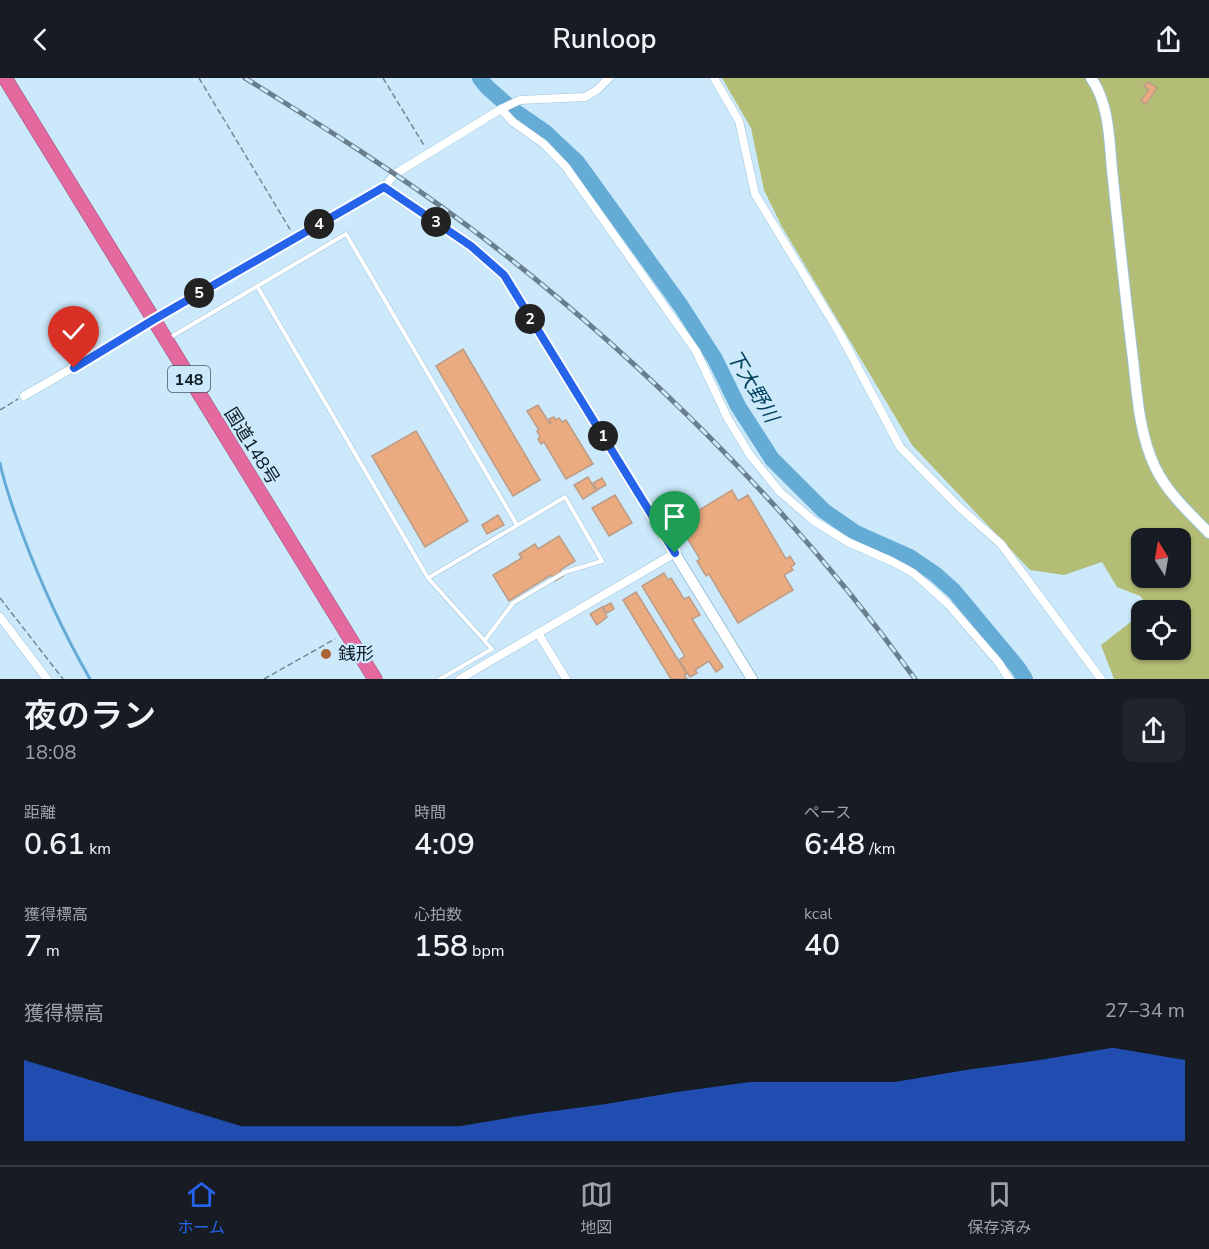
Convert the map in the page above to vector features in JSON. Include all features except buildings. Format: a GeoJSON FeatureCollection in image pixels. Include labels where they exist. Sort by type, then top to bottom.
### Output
{"type":"FeatureCollection","features":[{"type":"Feature","properties":{"kind":"highway","name":"国道148号"},"geometry":{"type":"LineString","coordinates":[[5,78],[375,679]]}},
{"type":"Feature","properties":{"kind":"street"},"geometry":{"type":"LineString","coordinates":[[24,396],[384,187],[395,174],[501,109],[520,100],[585,97],[597,90],[609,78]]}},
{"type":"Feature","properties":{"kind":"street"},"geometry":{"type":"LineString","coordinates":[[714,78],[739,121],[755,194],[840,334],[900,447],[1001,544],[1101,679]]}},
{"type":"Feature","properties":{"kind":"street"},"geometry":{"type":"LineString","coordinates":[[1091,78],[1099,93],[1107,126],[1145,442],[1164,484],[1209,534]]}},
{"type":"Feature","properties":{"kind":"street"},"geometry":{"type":"LineString","coordinates":[[501,109],[513,122],[544,144],[566,167],[696,351],[734,429],[750,455],[780,492],[814,521],[848,542],[913,573],[948,604],[999,663],[1009,679]]}},
{"type":"Feature","properties":{"kind":"street"},"geometry":{"type":"LineString","coordinates":[[384,187],[471,246],[504,275],[752,679]]}},
{"type":"Feature","properties":{"kind":"street"},"geometry":{"type":"LineString","coordinates":[[459,679],[675,553]]}},
{"type":"Feature","properties":{"kind":"street"},"geometry":{"type":"LineString","coordinates":[[0,617],[47,679]]}},
{"type":"Feature","properties":{"kind":"street"},"geometry":{"type":"LineString","coordinates":[[538,633],[566,679]]}},
{"type":"Feature","properties":{"kind":"lane"},"geometry":{"type":"LineString","coordinates":[[165,340],[346,234],[517,525]]}},
{"type":"Feature","properties":{"kind":"lane"},"geometry":{"type":"LineString","coordinates":[[257,286],[428,578],[492,649],[440,679]]}},
{"type":"Feature","properties":{"kind":"lane"},"geometry":{"type":"LineString","coordinates":[[428,578],[565,497],[602,561],[565,572],[513,603],[485,640]]}},
{"type":"Feature","properties":{"kind":"path"},"geometry":{"type":"LineString","coordinates":[[199,78],[295,237]]}},
{"type":"Feature","properties":{"kind":"path"},"geometry":{"type":"LineString","coordinates":[[382,78],[428,153]]}},
{"type":"Feature","properties":{"kind":"path"},"geometry":{"type":"LineString","coordinates":[[0,410],[24,396]]}},
{"type":"Feature","properties":{"kind":"path"},"geometry":{"type":"LineString","coordinates":[[0,598],[63,679]]}},
{"type":"Feature","properties":{"kind":"path"},"geometry":{"type":"LineString","coordinates":[[264,679],[346,633]]}},
{"type":"Feature","properties":{"kind":"green space"},"geometry":{"type":"Polygon","coordinates":[[[722,78],[1209,78],[1209,679],[1114,679],[1101,645],[1131,622],[1131,660],[1191,660],[1191,600],[1143,600],[1140,596],[1117,587],[1102,562],[1064,575],[1030,570],[912,445],[781,225],[764,190],[751,128],[722,78]]]}},
{"type":"Feature","properties":{"kind":"waterway","name":"下大野川"},"geometry":{"type":"LineString","coordinates":[[480,78],[513,110],[545,132],[577,162],[681,306],[715,359],[738,406],[772,459],[824,511],[856,533],[910,557],[935,574],[954,591],[1025,679]]}},
{"type":"Feature","properties":{"kind":"waterway"},"geometry":{"type":"LineString","coordinates":[[0,463],[12,507],[37,571],[90,679]]}},
{"type":"Feature","properties":{"kind":"railway"},"geometry":{"type":"LineString","coordinates":[[245,78],[359,150],[442,207],[531,275],[592,327],[651,380],[764,495],[818,555],[915,679]]}},
{"type":"Feature","properties":{"kind":"place","name":"銭形"},"geometry":{"type":"Point","coordinates":[326,654]}},
{"type":"Feature","properties":{"kind":"route"},"geometry":{"type":"LineString","coordinates":[[74,368],[384,187],[471,246],[504,275],[675,553]]}}]}
